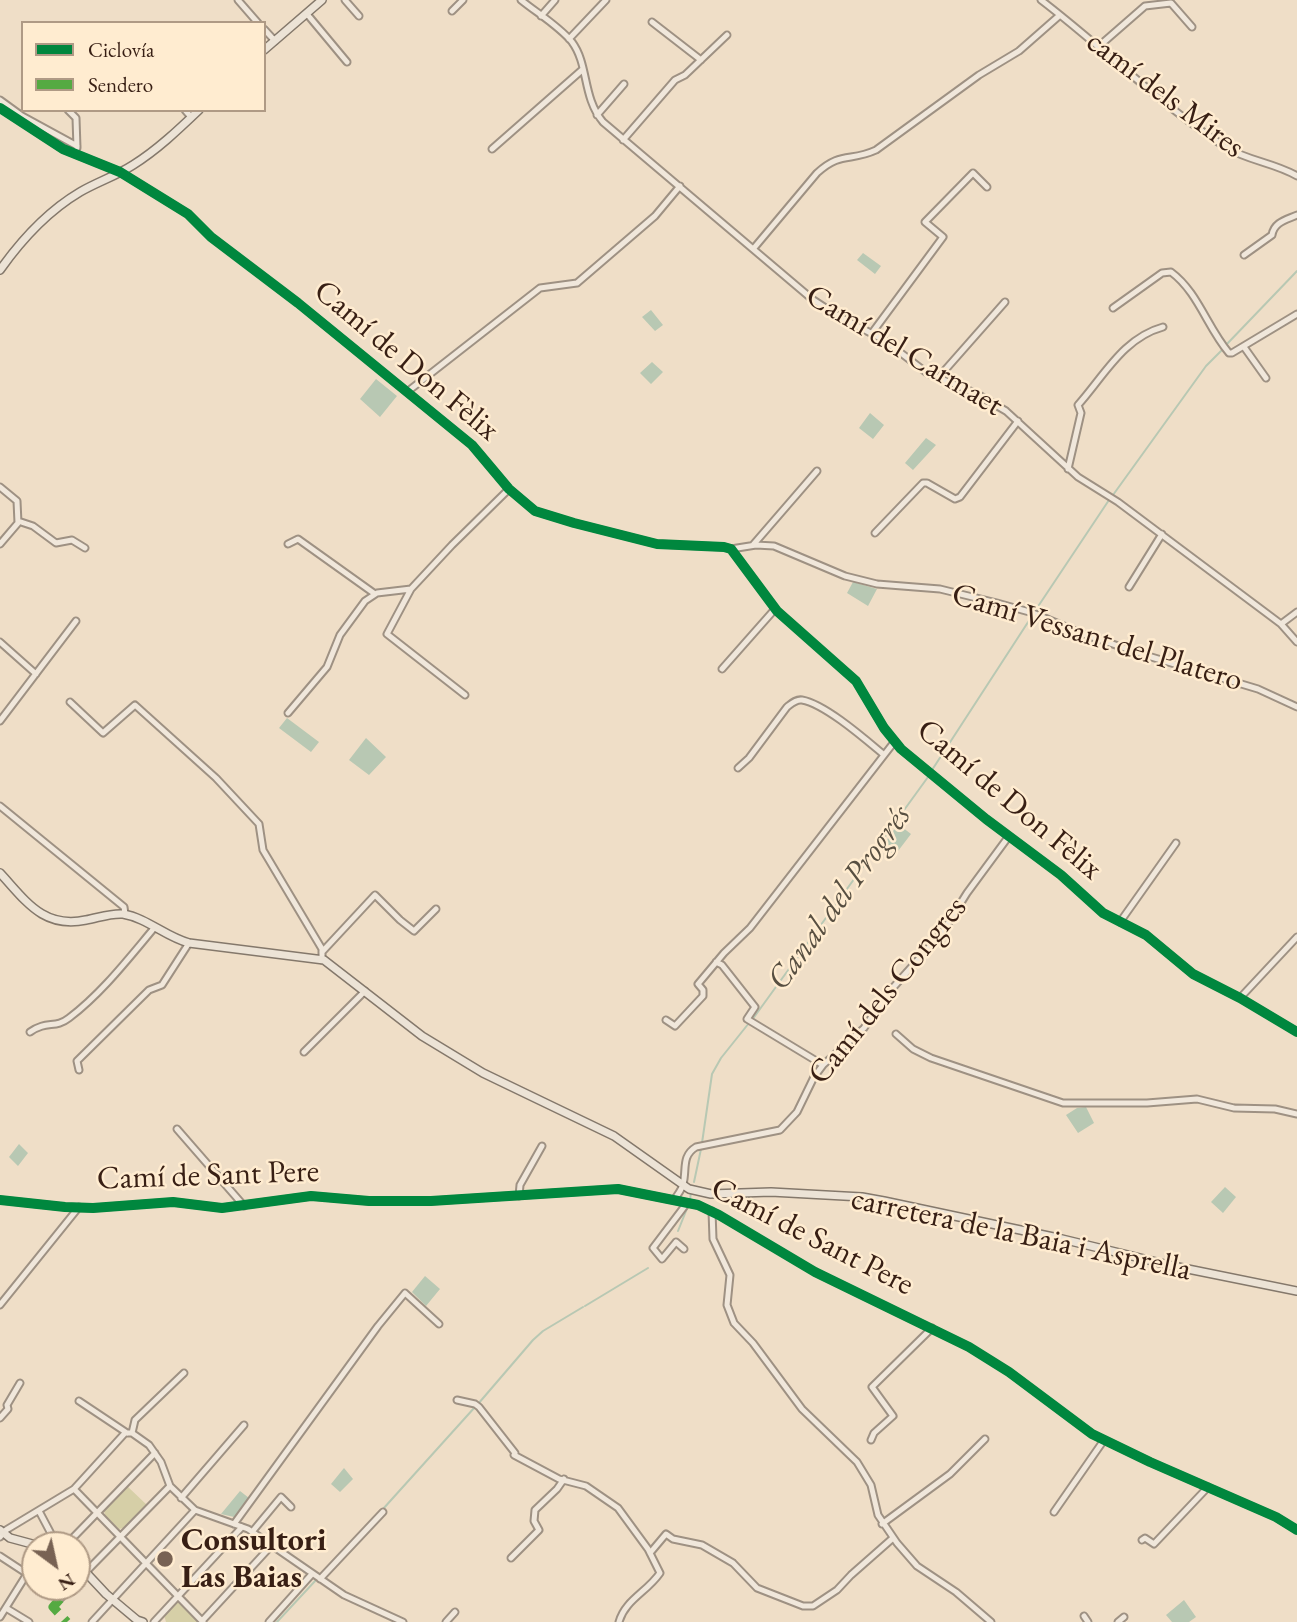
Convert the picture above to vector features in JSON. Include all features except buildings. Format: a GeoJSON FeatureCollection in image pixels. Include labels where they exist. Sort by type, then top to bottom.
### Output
{"type":"FeatureCollection","features":[{"type":"Feature","properties":{"kind":"main road"},"geometry":{"type":"LineString","coordinates":[[266,48],[321,0]]}},
{"type":"Feature","properties":{"kind":"main road"},"geometry":{"type":"LineString","coordinates":[[0,270],[24,239],[63,203],[120,173],[150,153],[197,112]]}},
{"type":"Feature","properties":{"kind":"main road"},"geometry":{"type":"LineString","coordinates":[[0,873],[38,912],[57,922],[69,923],[125,914]]}},
{"type":"Feature","properties":{"kind":"main road","name":"carretera de la Baia i Asprella"},"geometry":{"type":"LineString","coordinates":[[125,914],[189,943],[322,956],[422,1036],[471,1066],[614,1136],[683,1186],[698,1192],[771,1192],[884,1201],[1297,1291]]}},
{"type":"Feature","properties":{"kind":"main road"},"geometry":{"type":"LineString","coordinates":[[1,1533],[21,1541]]}},
{"type":"Feature","properties":{"kind":"main road"},"geometry":{"type":"LineString","coordinates":[[91,1577],[139,1621]]}},
{"type":"Feature","properties":{"kind":"street"},"geometry":{"type":"LineString","coordinates":[[238,0],[256,21]]}},
{"type":"Feature","properties":{"kind":"street"},"geometry":{"type":"LineString","coordinates":[[345,0],[359,16]]}},
{"type":"Feature","properties":{"kind":"street"},"geometry":{"type":"LineString","coordinates":[[452,11],[463,0]]}},
{"type":"Feature","properties":{"kind":"street","name":"Camí del Carmaet"},"geometry":{"type":"LineString","coordinates":[[521,0],[569,39],[579,57],[588,96],[597,115],[812,299],[872,333],[938,379],[977,394],[1006,411],[1068,469],[1162,534],[1281,624],[1297,642]]}},
{"type":"Feature","properties":{"kind":"street"},"geometry":{"type":"LineString","coordinates":[[541,16],[555,0]]}},
{"type":"Feature","properties":{"kind":"street"},"geometry":{"type":"LineString","coordinates":[[569,39],[606,0]]}},
{"type":"Feature","properties":{"kind":"street","name":"camí dels Mires"},"geometry":{"type":"LineString","coordinates":[[1041,0],[1146,88],[1216,141],[1246,158],[1280,167],[1297,176]]}},
{"type":"Feature","properties":{"kind":"street"},"geometry":{"type":"LineString","coordinates":[[1098,47],[1144,3],[1171,3],[1192,27]]}},
{"type":"Feature","properties":{"kind":"street"},"geometry":{"type":"LineString","coordinates":[[307,14],[348,62]]}},
{"type":"Feature","properties":{"kind":"street"},"geometry":{"type":"LineString","coordinates":[[754,248],[829,162],[838,158],[861,157],[876,150],[989,68],[1019,51],[1060,15]]}},
{"type":"Feature","properties":{"kind":"street"},"geometry":{"type":"LineString","coordinates":[[652,22],[701,60]]}},
{"type":"Feature","properties":{"kind":"street"},"geometry":{"type":"LineString","coordinates":[[266,31],[275,41]]}},
{"type":"Feature","properties":{"kind":"street"},"geometry":{"type":"LineString","coordinates":[[623,140],[676,80],[685,75],[727,35]]}},
{"type":"Feature","properties":{"kind":"street"},"geometry":{"type":"LineString","coordinates":[[492,149],[582,70]]}},
{"type":"Feature","properties":{"kind":"street"},"geometry":{"type":"LineString","coordinates":[[597,115],[624,83]]}},
{"type":"Feature","properties":{"kind":"street"},"geometry":{"type":"LineString","coordinates":[[0,100],[22,116],[77,146]]}},
{"type":"Feature","properties":{"kind":"street","name":"Camí de Don Fèlix"},"geometry":{"type":"LineString","coordinates":[[0,108],[63,149],[120,173],[188,214],[211,237],[298,303],[472,445],[509,489],[535,511],[657,544],[732,549],[775,609],[856,681],[884,728],[901,749],[1061,875],[1103,913],[1146,935],[1193,974],[1297,1032]]}},
{"type":"Feature","properties":{"kind":"street"},"geometry":{"type":"LineString","coordinates":[[70,112],[76,118],[78,155]]}},
{"type":"Feature","properties":{"kind":"street"},"geometry":{"type":"LineString","coordinates":[[187,112],[191,117]]}},
{"type":"Feature","properties":{"kind":"street"},"geometry":{"type":"LineString","coordinates":[[0,120],[7,113]]}},
{"type":"Feature","properties":{"kind":"street"},"geometry":{"type":"LineString","coordinates":[[872,333],[943,237],[925,222],[973,173],[987,187]]}},
{"type":"Feature","properties":{"kind":"street"},"geometry":{"type":"LineString","coordinates":[[407,392],[540,288],[577,283],[655,216],[681,186]]}},
{"type":"Feature","properties":{"kind":"street"},"geometry":{"type":"LineString","coordinates":[[1244,255],[1272,235],[1273,228],[1278,223],[1297,215]]}},
{"type":"Feature","properties":{"kind":"street"},"geometry":{"type":"LineString","coordinates":[[1113,308],[1163,273],[1171,272],[1203,309],[1229,353],[1244,347],[1297,314]]}},
{"type":"Feature","properties":{"kind":"street"},"geometry":{"type":"LineString","coordinates":[[938,379],[1005,302]]}},
{"type":"Feature","properties":{"kind":"street"},"geometry":{"type":"LineString","coordinates":[[1068,469],[1081,413],[1078,405],[1116,356],[1149,331],[1163,327]]}},
{"type":"Feature","properties":{"kind":"street"},"geometry":{"type":"LineString","coordinates":[[1244,347],[1266,378]]}},
{"type":"Feature","properties":{"kind":"street"},"geometry":{"type":"LineString","coordinates":[[875,533],[923,483],[927,482],[947,497],[960,497],[1018,421]]}},
{"type":"Feature","properties":{"kind":"street"},"geometry":{"type":"LineString","coordinates":[[753,545],[817,471]]}},
{"type":"Feature","properties":{"kind":"street"},"geometry":{"type":"LineString","coordinates":[[0,487],[17,501],[18,521],[0,544]]}},
{"type":"Feature","properties":{"kind":"street"},"geometry":{"type":"LineString","coordinates":[[465,695],[387,635],[411,589],[509,489]]}},
{"type":"Feature","properties":{"kind":"street"},"geometry":{"type":"LineString","coordinates":[[18,521],[33,526],[56,543],[72,540],[85,548]]}},
{"type":"Feature","properties":{"kind":"street"},"geometry":{"type":"LineString","coordinates":[[1129,587],[1162,534]]}},
{"type":"Feature","properties":{"kind":"street"},"geometry":{"type":"LineString","coordinates":[[288,544],[298,539],[375,594]]}},
{"type":"Feature","properties":{"kind":"street","name":"Camí Vessant del Platero"},"geometry":{"type":"LineString","coordinates":[[732,549],[753,545],[774,546],[845,576],[877,584],[940,589],[1033,613],[1080,633],[1258,689],[1297,707]]}},
{"type":"Feature","properties":{"kind":"street"},"geometry":{"type":"LineString","coordinates":[[288,713],[327,667],[340,635],[357,609],[375,594],[411,589]]}},
{"type":"Feature","properties":{"kind":"street"},"geometry":{"type":"LineString","coordinates":[[722,669],[775,609]]}},
{"type":"Feature","properties":{"kind":"street"},"geometry":{"type":"LineString","coordinates":[[1281,624],[1297,612]]}},
{"type":"Feature","properties":{"kind":"street"},"geometry":{"type":"LineString","coordinates":[[0,721],[76,621]]}},
{"type":"Feature","properties":{"kind":"street"},"geometry":{"type":"LineString","coordinates":[[0,642],[36,674]]}},
{"type":"Feature","properties":{"kind":"street"},"geometry":{"type":"LineString","coordinates":[[738,768],[749,758],[787,707],[794,701],[801,700],[837,718],[883,754]]}},
{"type":"Feature","properties":{"kind":"street"},"geometry":{"type":"LineString","coordinates":[[70,702],[103,733],[135,705],[215,778],[259,824],[263,850],[322,956],[375,895],[414,931],[436,909]]}},
{"type":"Feature","properties":{"kind":"street"},"geometry":{"type":"LineString","coordinates":[[666,1020],[675,1026],[703,996],[703,990],[698,984],[750,928],[895,741]]}},
{"type":"Feature","properties":{"kind":"street"},"geometry":{"type":"LineString","coordinates":[[0,806],[124,907],[125,914]]}},
{"type":"Feature","properties":{"kind":"street","name":"Camí dels Congres"},"geometry":{"type":"LineString","coordinates":[[674,1200],[683,1186],[689,1151],[696,1147],[780,1130],[797,1112],[823,1065],[872,1019],[890,991],[942,933],[967,893],[1009,836]]}},
{"type":"Feature","properties":{"kind":"street"},"geometry":{"type":"LineString","coordinates":[[1120,922],[1176,843]]}},
{"type":"Feature","properties":{"kind":"street"},"geometry":{"type":"LineString","coordinates":[[30,1032],[41,1024],[58,1025],[69,1018],[111,978],[155,927]]}},
{"type":"Feature","properties":{"kind":"street"},"geometry":{"type":"LineString","coordinates":[[1240,998],[1297,937]]}},
{"type":"Feature","properties":{"kind":"street"},"geometry":{"type":"LineString","coordinates":[[79,1070],[76,1061],[149,990],[162,985],[189,943]]}},
{"type":"Feature","properties":{"kind":"street"},"geometry":{"type":"LineString","coordinates":[[716,962],[722,965],[755,1007],[747,1019],[823,1065]]}},
{"type":"Feature","properties":{"kind":"street"},"geometry":{"type":"LineString","coordinates":[[304,1052],[365,991]]}},
{"type":"Feature","properties":{"kind":"street"},"geometry":{"type":"LineString","coordinates":[[896,1034],[913,1049],[932,1058],[1063,1103],[1146,1103],[1198,1099],[1234,1108],[1275,1109],[1297,1115]]}},
{"type":"Feature","properties":{"kind":"street"},"geometry":{"type":"LineString","coordinates":[[177,1129],[244,1206]]}},
{"type":"Feature","properties":{"kind":"street"},"geometry":{"type":"LineString","coordinates":[[519,1196],[520,1185],[542,1146]]}},
{"type":"Feature","properties":{"kind":"street","name":"Camí de Sant Pere"},"geometry":{"type":"LineString","coordinates":[[0,1199],[79,1207],[173,1202],[222,1208],[311,1196],[369,1201],[431,1201],[618,1189],[687,1203],[712,1211],[815,1272],[988,1358],[1080,1426],[1104,1440],[1276,1517],[1297,1530]]}},
{"type":"Feature","properties":{"kind":"street"},"geometry":{"type":"LineString","coordinates":[[684,1249],[676,1242],[662,1259],[653,1248],[687,1203]]}},
{"type":"Feature","properties":{"kind":"street"},"geometry":{"type":"LineString","coordinates":[[0,1305],[79,1207]]}},
{"type":"Feature","properties":{"kind":"street"},"geometry":{"type":"LineString","coordinates":[[712,1211],[713,1239],[730,1275],[727,1299],[730,1317],[802,1409],[857,1462],[871,1485],[883,1524],[893,1538],[917,1566],[956,1592],[991,1622]]}},
{"type":"Feature","properties":{"kind":"street"},"geometry":{"type":"LineString","coordinates":[[234,1524],[363,1346],[405,1293],[439,1324]]}},
{"type":"Feature","properties":{"kind":"street"},"geometry":{"type":"LineString","coordinates":[[871,1440],[874,1433],[892,1416],[872,1387],[932,1328]]}},
{"type":"Feature","properties":{"kind":"street"},"geometry":{"type":"LineString","coordinates":[[1,1533],[74,1489],[128,1433],[135,1420],[184,1373]]}},
{"type":"Feature","properties":{"kind":"street"},"geometry":{"type":"LineString","coordinates":[[0,1418],[8,1409],[7,1405],[20,1383]]}},
{"type":"Feature","properties":{"kind":"street"},"geometry":{"type":"LineString","coordinates":[[457,1400],[479,1407],[515,1454],[535,1468],[586,1486],[618,1508],[650,1553],[660,1573],[626,1605],[619,1622]]}},
{"type":"Feature","properties":{"kind":"street"},"geometry":{"type":"LineString","coordinates":[[79,1401],[128,1433],[141,1438],[155,1453],[170,1486],[195,1510],[252,1532],[344,1595],[403,1622]]}},
{"type":"Feature","properties":{"kind":"street"},"geometry":{"type":"LineString","coordinates":[[181,1498],[244,1425]]}},
{"type":"Feature","properties":{"kind":"street"},"geometry":{"type":"LineString","coordinates":[[883,1524],[950,1474],[985,1439]]}},
{"type":"Feature","properties":{"kind":"street"},"geometry":{"type":"LineString","coordinates":[[1054,1512],[1104,1440]]}},
{"type":"Feature","properties":{"kind":"street"},"geometry":{"type":"LineString","coordinates":[[80,1531],[155,1453]]}},
{"type":"Feature","properties":{"kind":"street"},"geometry":{"type":"LineString","coordinates":[[511,1558],[539,1530],[534,1521],[535,1510],[564,1479]]}},
{"type":"Feature","properties":{"kind":"street"},"geometry":{"type":"LineString","coordinates":[[91,1567],[170,1486]]}},
{"type":"Feature","properties":{"kind":"street"},"geometry":{"type":"LineString","coordinates":[[1142,1540],[1145,1538],[1154,1544],[1208,1487]]}},
{"type":"Feature","properties":{"kind":"street"},"geometry":{"type":"LineString","coordinates":[[74,1489],[202,1621],[271,1546]]}},
{"type":"Feature","properties":{"kind":"street"},"geometry":{"type":"LineString","coordinates":[[252,1532],[281,1497],[291,1507]]}},
{"type":"Feature","properties":{"kind":"street"},"geometry":{"type":"LineString","coordinates":[[92,1622],[195,1510]]}},
{"type":"Feature","properties":{"kind":"street"},"geometry":{"type":"LineString","coordinates":[[38,1511],[49,1531]]}},
{"type":"Feature","properties":{"kind":"street"},"geometry":{"type":"LineString","coordinates":[[320,1579],[383,1513]]}},
{"type":"Feature","properties":{"kind":"street"},"geometry":{"type":"LineString","coordinates":[[154,1622],[242,1527]]}},
{"type":"Feature","properties":{"kind":"street"},"geometry":{"type":"LineString","coordinates":[[650,1553],[666,1534],[673,1539],[702,1545],[733,1563],[757,1588],[803,1605],[813,1606],[823,1602],[893,1538]]}},
{"type":"Feature","properties":{"kind":"street"},"geometry":{"type":"LineString","coordinates":[[0,1556],[21,1569]]}},
{"type":"Feature","properties":{"kind":"street"},"geometry":{"type":"LineString","coordinates":[[300,1566],[306,1577],[303,1586]]}},
{"type":"Feature","properties":{"kind":"street"},"geometry":{"type":"LineString","coordinates":[[271,1621],[311,1574]]}},
{"type":"Feature","properties":{"kind":"street"},"geometry":{"type":"LineString","coordinates":[[0,1618],[21,1583]]}},
{"type":"Feature","properties":{"kind":"street"},"geometry":{"type":"LineString","coordinates":[[6,1608],[29,1622]]}},
{"type":"Feature","properties":{"kind":"street"},"geometry":{"type":"LineString","coordinates":[[164,1612],[165,1622]]}},
{"type":"Feature","properties":{"kind":"street"},"geometry":{"type":"LineString","coordinates":[[446,1622],[455,1612]]}},
{"type":"Feature","properties":{"kind":"street"},"geometry":{"type":"LineString","coordinates":[[1118,1622],[1124,1617]]}},
{"type":"Feature","properties":{"kind":"shaded area"},"geometry":{"type":"Polygon","coordinates":[[[863,253],[881,266],[875,274],[857,260],[863,253]]]}},
{"type":"Feature","properties":{"kind":"shaded area"},"geometry":{"type":"Polygon","coordinates":[[[651,310],[663,325],[655,331],[642,317],[651,310]]]}},
{"type":"Feature","properties":{"kind":"shaded area"},"geometry":{"type":"Polygon","coordinates":[[[652,362],[663,372],[651,384],[640,373],[652,362]]]}},
{"type":"Feature","properties":{"kind":"shaded area"},"geometry":{"type":"Polygon","coordinates":[[[376,379],[397,396],[380,417],[360,399],[376,379]]]}},
{"type":"Feature","properties":{"kind":"shaded area"},"geometry":{"type":"Polygon","coordinates":[[[870,413],[884,425],[873,439],[859,428],[870,413]]]}},
{"type":"Feature","properties":{"kind":"shaded area"},"geometry":{"type":"Polygon","coordinates":[[[926,438],[936,445],[913,470],[905,463],[926,438]]]}},
{"type":"Feature","properties":{"kind":"shaded area"},"geometry":{"type":"Polygon","coordinates":[[[853,582],[877,589],[868,606],[847,593],[853,582]]]}},
{"type":"Feature","properties":{"kind":"shaded area"},"geometry":{"type":"Polygon","coordinates":[[[287,718],[319,742],[311,752],[279,728],[287,718]]]}},
{"type":"Feature","properties":{"kind":"shaded area"},"geometry":{"type":"Polygon","coordinates":[[[366,738],[386,757],[369,775],[349,760],[366,738]]]}},
{"type":"Feature","properties":{"kind":"shaded area"},"geometry":{"type":"Polygon","coordinates":[[[898,824],[911,834],[895,855],[882,847],[898,824]]]}},
{"type":"Feature","properties":{"kind":"shaded area"},"geometry":{"type":"Polygon","coordinates":[[[1086,1107],[1094,1123],[1078,1133],[1066,1115],[1077,1108],[1086,1107]]]}},
{"type":"Feature","properties":{"kind":"shaded area"},"geometry":{"type":"Polygon","coordinates":[[[19,1144],[28,1153],[18,1166],[9,1157],[19,1144]]]}},
{"type":"Feature","properties":{"kind":"shaded area"},"geometry":{"type":"Polygon","coordinates":[[[1225,1187],[1236,1197],[1223,1213],[1211,1202],[1225,1187]]]}},
{"type":"Feature","properties":{"kind":"shaded area"},"geometry":{"type":"Polygon","coordinates":[[[425,1276],[440,1289],[426,1306],[412,1292],[425,1276]]]}},
{"type":"Feature","properties":{"kind":"shaded area"},"geometry":{"type":"Polygon","coordinates":[[[344,1468],[353,1479],[340,1492],[331,1484],[344,1468]]]}},
{"type":"Feature","properties":{"kind":"shaded area"},"geometry":{"type":"Polygon","coordinates":[[[127,1486],[147,1505],[119,1529],[104,1511],[127,1486]]]}},
{"type":"Feature","properties":{"kind":"shaded area"},"geometry":{"type":"Polygon","coordinates":[[[240,1491],[249,1498],[234,1517],[221,1514],[240,1491]]]}},
{"type":"Feature","properties":{"kind":"shaded area"},"geometry":{"type":"Polygon","coordinates":[[[1184,1600],[1196,1617],[1189,1622],[1172,1622],[1166,1615],[1184,1600]]]}},
{"type":"Feature","properties":{"kind":"shaded area"},"geometry":{"type":"Polygon","coordinates":[[[176,1602],[180,1602],[199,1622],[166,1622],[164,1615],[176,1602]]]}},
{"type":"Feature","properties":{"kind":"waterway","name":"Canal del Progrés"},"geometry":{"type":"LineString","coordinates":[[1226,345],[1297,271]]}},
{"type":"Feature","properties":{"kind":"waterway","name":"Canal del Progrés"},"geometry":{"type":"LineString","coordinates":[[1113,495],[1206,366],[1222,350]]}},
{"type":"Feature","properties":{"kind":"waterway","name":"Canal del Progrés"},"geometry":{"type":"LineString","coordinates":[[1035,611],[1109,500]]}},
{"type":"Feature","properties":{"kind":"waterway","name":"Canal del Progrés"},"geometry":{"type":"LineString","coordinates":[[932,770],[1032,616]]}},
{"type":"Feature","properties":{"kind":"waterway","name":"Canal del Progrés"},"geometry":{"type":"LineString","coordinates":[[752,1020],[928,777]]}},
{"type":"Feature","properties":{"kind":"waterway","name":"Canal del Progrés"},"geometry":{"type":"LineString","coordinates":[[702,1143],[712,1074],[721,1058],[749,1023]]}},
{"type":"Feature","properties":{"kind":"waterway","name":"Canal del Progrés"},"geometry":{"type":"LineString","coordinates":[[694,1182],[701,1149]]}},
{"type":"Feature","properties":{"kind":"waterway","name":"Canal del Progrés"},"geometry":{"type":"LineString","coordinates":[[690,1200],[691,1192]]}},
{"type":"Feature","properties":{"kind":"waterway","name":"Canal del Progrés"},"geometry":{"type":"LineString","coordinates":[[678,1231],[688,1206]]}},
{"type":"Feature","properties":{"kind":"waterway","name":"Canal del Progrés"},"geometry":{"type":"LineString","coordinates":[[585,1306],[648,1268]]}},
{"type":"Feature","properties":{"kind":"waterway","name":"Canal del Progrés"},"geometry":{"type":"LineString","coordinates":[[478,1404],[533,1340],[583,1307]]}},
{"type":"Feature","properties":{"kind":"waterway","name":"Canal del Progrés"},"geometry":{"type":"LineString","coordinates":[[383,1509],[475,1407]]}},
{"type":"Feature","properties":{"kind":"waterway"},"geometry":{"type":"LineString","coordinates":[[277,1622],[316,1580]]}},
{"type":"Feature","properties":{"kind":"marked path"},"geometry":{"type":"LineString","coordinates":[[58,1601],[53,1607],[67,1622]]}},
{"type":"Feature","properties":{"kind":"cycle path"},"geometry":{"type":"LineString","coordinates":[[0,108],[63,149],[120,172],[188,214],[211,237],[298,303],[472,445],[509,489],[535,511],[657,544],[731,549],[777,611],[856,681],[884,728],[901,749],[986,819],[1061,875],[1103,913],[1146,935],[1193,974],[1297,1032]]}},
{"type":"Feature","properties":{"kind":"cycle path"},"geometry":{"type":"LineString","coordinates":[[0,1200],[65,1207],[93,1208],[173,1202],[222,1208],[311,1196],[369,1201],[431,1201],[618,1189],[698,1205],[815,1272],[969,1347],[1009,1372],[1092,1434],[1276,1517],[1297,1530]]}},
{"type":"Feature","properties":{"kind":"place","name":"Consultori Las Baias"},"geometry":{"type":"Point","coordinates":[165,1559]}}]}
